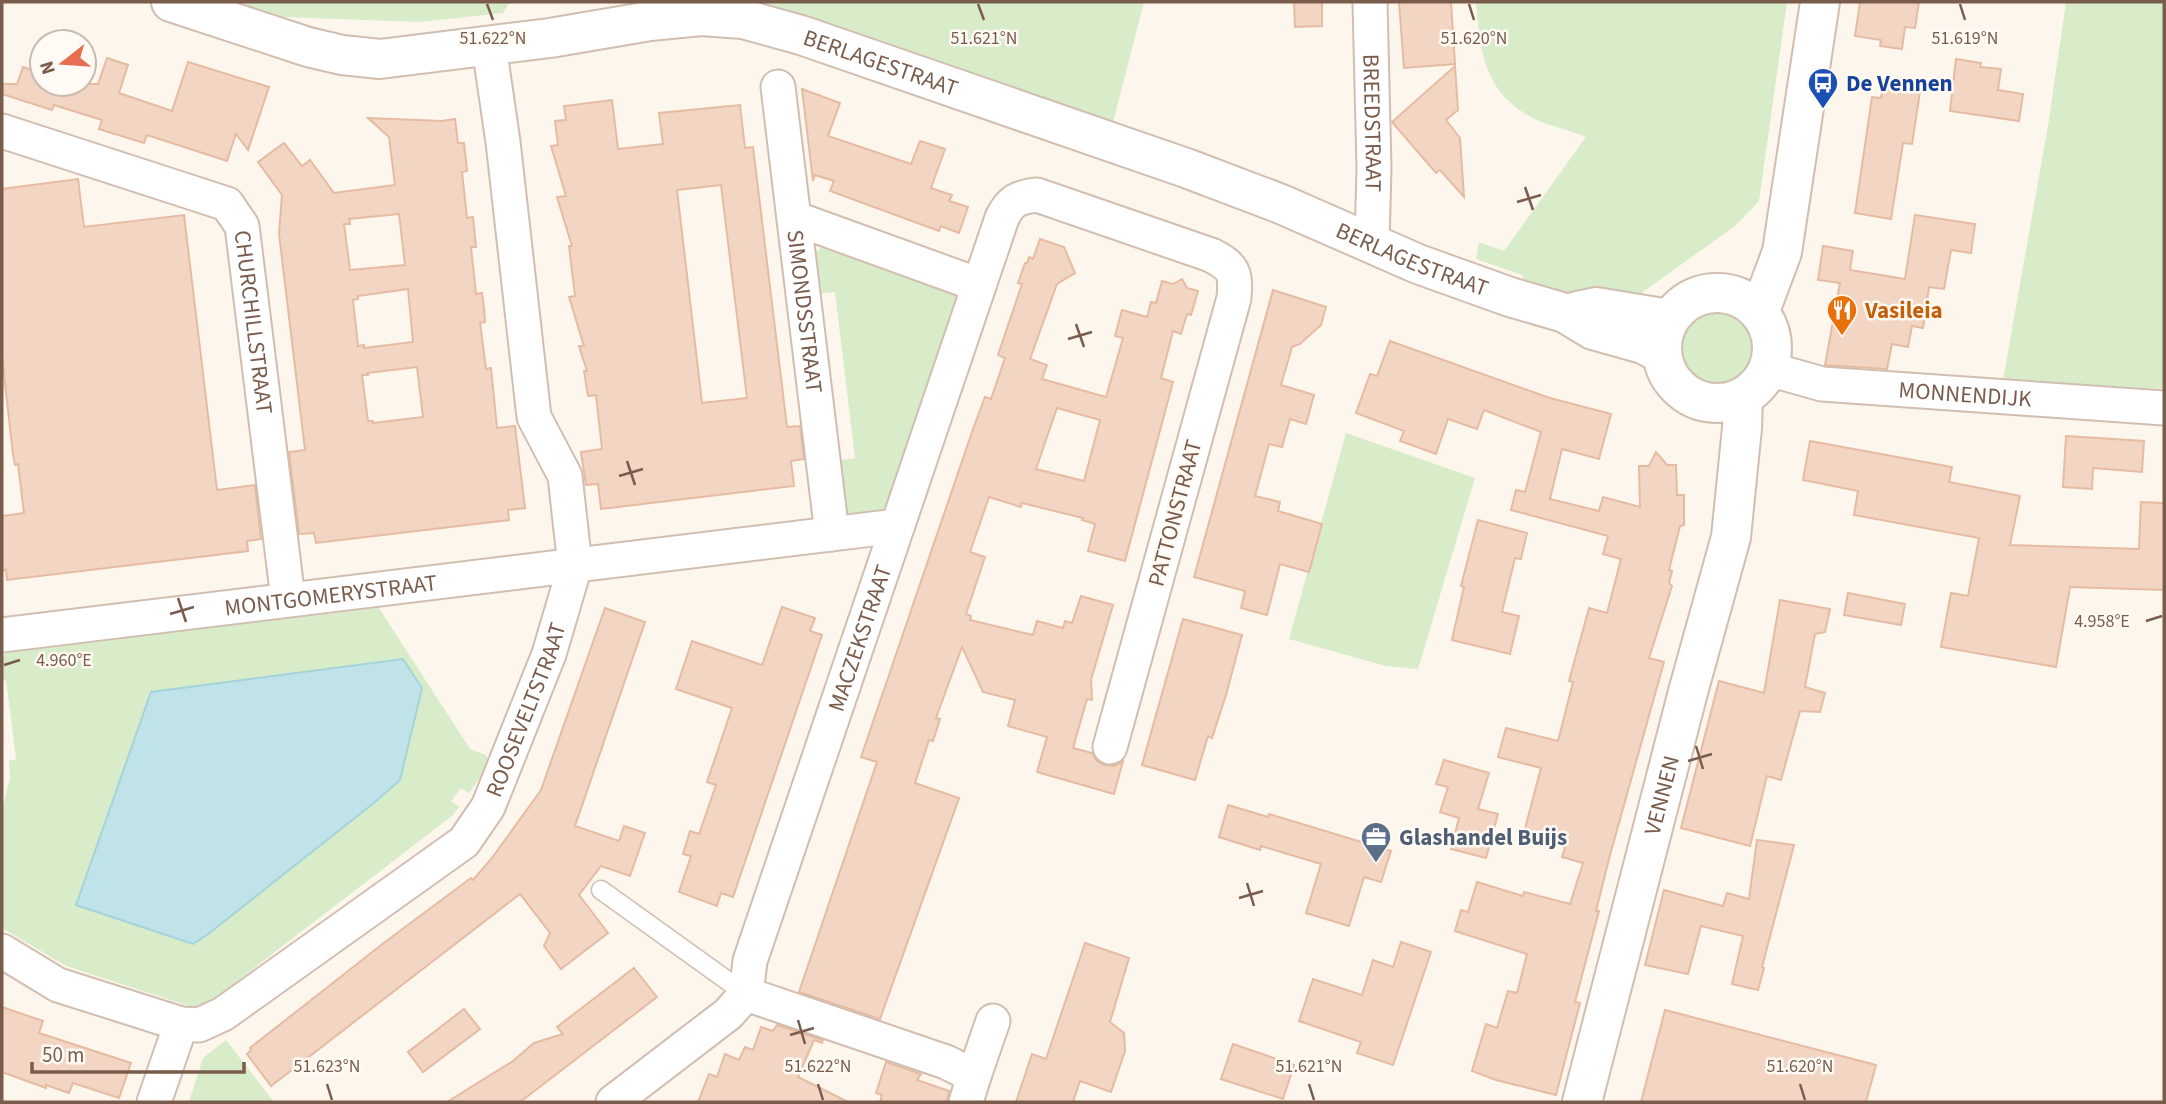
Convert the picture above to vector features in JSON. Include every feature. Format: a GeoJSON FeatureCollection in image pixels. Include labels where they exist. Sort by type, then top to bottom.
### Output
{"type":"FeatureCollection","features":[{"type":"Feature","properties":{"kind":"street","name":"BERLAGESTRAAT"},"geometry":{"type":"LineString","coordinates":[[171,2],[308,47],[342,55],[380,59],[489,46],[650,21],[701,16],[743,19],[801,35],[1173,164],[1281,204],[1372,244],[1510,297],[1565,313],[1593,330],[1643,344],[1666,336]]}},
{"type":"Feature","properties":{"kind":"street","name":"BREEDSTRAAT"},"geometry":{"type":"LineString","coordinates":[[1370,2],[1374,169],[1372,244]]}},
{"type":"Feature","properties":{"kind":"street"},"geometry":{"type":"LineString","coordinates":[[1760,310],[1782,252],[1819,2]]}},
{"type":"Feature","properties":{"kind":"street","name":"ROOSEVELTSTRAAT"},"geometry":{"type":"LineString","coordinates":[[2,951],[58,985],[181,1024],[199,1026],[223,1014],[464,842],[488,807],[549,654],[575,566],[565,476],[534,417],[503,142],[489,46]]}},
{"type":"Feature","properties":{"kind":"street","name":"SIMONDSSTRAAT"},"geometry":{"type":"LineString","coordinates":[[778,88],[832,534]]}},
{"type":"Feature","properties":{"kind":"street","name":"CHURCHILLSTRAAT"},"geometry":{"type":"LineString","coordinates":[[2,131],[227,204],[242,226],[288,599]]}},
{"type":"Feature","properties":{"kind":"street","name":"MACZEKSTRAAT"},"geometry":{"type":"LineString","coordinates":[[746,994],[750,961],[1008,204],[1020,197],[1037,195],[1211,255],[1228,264],[1236,278]]}},
{"type":"Feature","properties":{"kind":"street"},"geometry":{"type":"LineString","coordinates":[[1727,292],[1768,242],[1790,201]]}},
{"type":"Feature","properties":{"kind":"street"},"geometry":{"type":"LineString","coordinates":[[794,218],[979,285]]}},
{"type":"Feature","properties":{"kind":"street","name":"PATTONSTRAAT"},"geometry":{"type":"LineString","coordinates":[[1110,747],[1230,311],[1236,278]]}},
{"type":"Feature","properties":{"kind":"street"},"geometry":{"type":"LineString","coordinates":[[1710,292],[1727,292],[1745,298],[1760,310],[1770,329],[1773,349],[1755,385],[1728,403],[1713,403],[1698,400],[1673,382],[1666,369],[1666,336],[1680,306],[1694,297],[1710,292]]}},
{"type":"Feature","properties":{"kind":"street","name":"MONNENDIJK"},"geometry":{"type":"LineString","coordinates":[[1755,385],[1783,373],[1822,384],[2164,408]]}},
{"type":"Feature","properties":{"kind":"street","name":"VENNEN"},"geometry":{"type":"LineString","coordinates":[[1582,1102],[1681,718],[1731,537],[1755,385]]}},
{"type":"Feature","properties":{"kind":"street","name":"VENNEN"},"geometry":{"type":"LineString","coordinates":[[1698,400],[1711,419],[1737,487]]}},
{"type":"Feature","properties":{"kind":"street"},"geometry":{"type":"LineString","coordinates":[[575,566],[897,526]]}},
{"type":"Feature","properties":{"kind":"street","name":"MONTGOMERYSTRAAT"},"geometry":{"type":"LineString","coordinates":[[2,635],[575,566]]}},
{"type":"Feature","properties":{"kind":"street"},"geometry":{"type":"LineString","coordinates":[[613,1102],[728,1014],[746,994],[946,1062],[970,1089],[993,1021]]}},
{"type":"Feature","properties":{"kind":"street"},"geometry":{"type":"LineString","coordinates":[[154,1102],[181,1024]]}},
{"type":"Feature","properties":{"kind":"lane"},"geometry":{"type":"LineString","coordinates":[[601,890],[746,994]]}},
{"type":"Feature","properties":{"kind":"green space"},"geometry":{"type":"Polygon","coordinates":[[[222,2],[510,2],[503,13],[420,22],[282,17],[222,2]]]}},
{"type":"Feature","properties":{"kind":"green space"},"geometry":{"type":"Polygon","coordinates":[[[765,2],[1144,2],[1111,130],[760,9],[765,2]]]}},
{"type":"Feature","properties":{"kind":"green space"},"geometry":{"type":"Polygon","coordinates":[[[1476,2],[1787,2],[1759,201],[1735,226],[1629,302],[1529,290],[1522,275],[1476,259],[1479,242],[1504,251],[1586,137],[1529,116],[1502,94],[1493,81],[1482,52],[1476,2]]]}},
{"type":"Feature","properties":{"kind":"green space"},"geometry":{"type":"Polygon","coordinates":[[[2066,2],[2164,2],[2164,389],[2003,380],[2048,126],[2066,2]]]}},
{"type":"Feature","properties":{"kind":"green space"},"geometry":{"type":"Polygon","coordinates":[[[824,245],[957,292],[961,303],[892,505],[877,518],[855,517],[844,510],[834,461],[855,458],[835,292],[814,294],[814,254],[824,245]]]}},
{"type":"Feature","properties":{"kind":"green space"},"geometry":{"type":"Polygon","coordinates":[[[1724,310],[1743,320],[1751,332],[1751,360],[1743,372],[1731,380],[1710,382],[1691,372],[1683,360],[1681,339],[1691,320],[1703,312],[1724,310]]]}},
{"type":"Feature","properties":{"kind":"green space"},"geometry":{"type":"Polygon","coordinates":[[[1346,433],[1475,478],[1418,669],[1386,666],[1289,639],[1346,433]]]}},
{"type":"Feature","properties":{"kind":"green space"},"geometry":{"type":"Polygon","coordinates":[[[379,608],[470,749],[488,758],[484,772],[469,793],[461,788],[451,801],[459,807],[452,816],[207,1004],[192,1007],[66,966],[2,928],[2,810],[10,778],[9,761],[16,759],[6,680],[2,680],[3,657],[7,651],[177,624],[175,632],[379,608]],[[151,692],[207,935],[375,802],[151,692]]]}},
{"type":"Feature","properties":{"kind":"green space"},"geometry":{"type":"Polygon","coordinates":[[[226,1040],[274,1102],[189,1102],[203,1058],[226,1040]]]}},
{"type":"Feature","properties":{"kind":"water"},"geometry":{"type":"Polygon","coordinates":[[[403,659],[422,688],[400,780],[207,935],[193,944],[76,905],[151,692],[403,659]]]}},
{"type":"Feature","properties":{"kind":"building"},"geometry":{"type":"Polygon","coordinates":[[[1294,2],[1322,2],[1322,26],[1295,27],[1294,2]]]}},
{"type":"Feature","properties":{"kind":"building"},"geometry":{"type":"Polygon","coordinates":[[[1399,2],[1451,2],[1455,64],[1404,68],[1399,2]]]}},
{"type":"Feature","properties":{"kind":"building"},"geometry":{"type":"Polygon","coordinates":[[[1860,2],[1919,2],[1915,28],[1905,27],[1902,49],[1880,46],[1881,40],[1855,36],[1860,2]]]}},
{"type":"Feature","properties":{"kind":"building"},"geometry":{"type":"Polygon","coordinates":[[[107,58],[128,65],[119,93],[172,111],[188,62],[269,87],[248,150],[236,134],[227,161],[147,135],[144,143],[99,129],[102,120],[54,105],[52,110],[2,94],[2,84],[17,84],[23,67],[28,69],[28,98],[98,98],[98,84],[107,58]]]}},
{"type":"Feature","properties":{"kind":"building"},"geometry":{"type":"Polygon","coordinates":[[[1956,59],[1981,63],[1980,67],[2001,69],[1998,90],[2023,94],[2019,121],[1950,111],[1956,59]]]}},
{"type":"Feature","properties":{"kind":"building"},"geometry":{"type":"Polygon","coordinates":[[[1455,66],[1458,110],[1446,120],[1460,138],[1464,197],[1440,170],[1436,173],[1392,122],[1455,66]]]}},
{"type":"Feature","properties":{"kind":"building"},"geometry":{"type":"Polygon","coordinates":[[[1883,86],[1920,92],[1912,144],[1903,143],[1891,219],[1855,213],[1872,97],[1881,98],[1883,86]]]}},
{"type":"Feature","properties":{"kind":"building"},"geometry":{"type":"Polygon","coordinates":[[[802,89],[840,103],[828,136],[911,164],[920,141],[945,149],[931,188],[952,195],[949,201],[968,207],[959,233],[941,226],[939,231],[830,191],[834,181],[815,175],[813,181],[802,89]]]}},
{"type":"Feature","properties":{"kind":"building"},"geometry":{"type":"Polygon","coordinates":[[[612,100],[618,149],[663,144],[659,113],[740,105],[745,148],[753,147],[787,427],[800,426],[804,459],[791,461],[794,486],[601,509],[598,484],[586,485],[581,452],[602,449],[596,395],[588,396],[584,371],[587,371],[579,346],[584,346],[569,297],[575,296],[569,246],[572,246],[557,197],[566,196],[551,146],[558,145],[555,121],[566,120],[564,106],[612,100]],[[721,185],[677,190],[702,403],[747,398],[721,185]]]}},
{"type":"Feature","properties":{"kind":"building"},"geometry":{"type":"Polygon","coordinates":[[[368,118],[442,121],[455,119],[458,143],[464,143],[467,171],[462,172],[467,218],[473,217],[476,247],[471,247],[476,294],[482,293],[484,308],[485,322],[480,323],[486,369],[491,368],[497,428],[515,426],[525,508],[508,510],[509,520],[316,543],[314,533],[299,534],[289,452],[305,450],[279,234],[282,195],[258,162],[284,143],[302,166],[310,160],[334,193],[395,185],[389,137],[368,118]],[[399,214],[349,219],[350,224],[344,224],[350,270],[405,265],[399,214]],[[408,289],[358,296],[358,299],[353,300],[358,346],[364,345],[364,348],[413,342],[408,289]],[[417,367],[367,373],[368,375],[362,375],[368,421],[373,423],[423,417],[417,367]]]}},
{"type":"Feature","properties":{"kind":"building"},"geometry":{"type":"Polygon","coordinates":[[[78,179],[84,227],[184,215],[217,490],[255,485],[261,539],[247,541],[248,551],[7,580],[6,570],[2,570],[2,516],[24,513],[18,464],[15,465],[13,454],[2,357],[2,189],[78,179]]]}},
{"type":"Feature","properties":{"kind":"building"},"geometry":{"type":"Polygon","coordinates":[[[1915,215],[1975,224],[1971,253],[1951,250],[1944,289],[1929,287],[1923,328],[1912,326],[1908,347],[1892,344],[1887,369],[1825,365],[1840,283],[1818,280],[1823,246],[1853,251],[1850,270],[1905,279],[1915,215]]]}},
{"type":"Feature","properties":{"kind":"building"},"geometry":{"type":"Polygon","coordinates":[[[1040,239],[1064,247],[1075,273],[1057,284],[1030,359],[1047,365],[1042,379],[1106,397],[1123,338],[1115,336],[1122,310],[1147,317],[1151,302],[1156,303],[1162,281],[1173,284],[1182,279],[1187,288],[1198,291],[1191,315],[1187,314],[1181,334],[1173,331],[1161,378],[1173,382],[1125,561],[1088,551],[1095,524],[1082,520],[1083,518],[1022,503],[1021,507],[989,497],[970,552],[985,557],[966,614],[971,616],[970,620],[1033,635],[1037,621],[1063,628],[1065,621],[1072,623],[1081,596],[1113,605],[1091,680],[1092,700],[1087,699],[1073,748],[1092,753],[1097,761],[1104,765],[1114,766],[1123,761],[1114,794],[1037,772],[1047,737],[1008,726],[1015,700],[983,692],[962,647],[936,718],[940,719],[933,741],[929,740],[915,783],[959,798],[880,1019],[799,992],[877,762],[861,757],[973,429],[985,397],[991,399],[1005,358],[998,355],[1022,284],[1018,283],[1025,263],[1029,257],[1033,259],[1040,239]],[[1057,408],[1036,469],[1084,481],[1100,420],[1057,408]]]}},
{"type":"Feature","properties":{"kind":"building"},"geometry":{"type":"Polygon","coordinates":[[[1273,290],[1326,307],[1321,325],[1300,344],[1292,347],[1281,385],[1314,395],[1306,424],[1290,419],[1282,447],[1269,444],[1255,496],[1280,502],[1278,511],[1322,524],[1309,572],[1280,564],[1267,615],[1241,608],[1245,591],[1194,577],[1273,290]]]}},
{"type":"Feature","properties":{"kind":"building"},"geometry":{"type":"Polygon","coordinates":[[[1390,341],[1550,398],[1611,414],[1599,459],[1562,449],[1550,499],[1599,511],[1603,497],[1640,507],[1639,466],[1649,466],[1656,452],[1667,465],[1676,465],[1677,495],[1684,495],[1684,525],[1680,526],[1669,570],[1672,571],[1669,583],[1672,586],[1649,658],[1664,662],[1596,911],[1599,911],[1575,1002],[1580,1003],[1556,1095],[1472,1071],[1486,1024],[1497,1028],[1508,991],[1517,993],[1527,954],[1455,931],[1461,910],[1468,912],[1477,882],[1523,896],[1524,892],[1570,904],[1583,863],[1562,857],[1565,847],[1523,836],[1541,768],[1498,757],[1506,728],[1558,741],[1573,682],[1569,681],[1589,608],[1607,613],[1621,559],[1603,554],[1608,536],[1511,510],[1516,490],[1525,492],[1541,432],[1484,410],[1477,429],[1448,419],[1436,454],[1400,441],[1404,431],[1356,413],[1370,374],[1377,376],[1390,341]]]}},
{"type":"Feature","properties":{"kind":"building"},"geometry":{"type":"Polygon","coordinates":[[[2066,436],[2144,441],[2142,472],[2093,468],[2092,489],[2063,487],[2066,436]]]}},
{"type":"Feature","properties":{"kind":"building"},"geometry":{"type":"Polygon","coordinates":[[[1810,441],[1952,467],[1949,482],[2020,496],[2010,545],[2139,549],[2141,502],[2164,503],[2164,590],[2070,587],[2056,667],[1941,647],[1951,593],[1968,596],[1979,538],[1854,515],[1858,491],[1803,480],[1810,441]]]}},
{"type":"Feature","properties":{"kind":"building"},"geometry":{"type":"Polygon","coordinates":[[[1478,520],[1527,533],[1521,559],[1515,558],[1502,612],[1519,616],[1510,654],[1452,640],[1464,587],[1461,586],[1478,520]]]}},
{"type":"Feature","properties":{"kind":"building"},"geometry":{"type":"Polygon","coordinates":[[[1848,593],[1905,604],[1901,625],[1844,615],[1848,593]]]}},
{"type":"Feature","properties":{"kind":"building"},"geometry":{"type":"Polygon","coordinates":[[[1780,600],[1830,609],[1825,632],[1815,634],[1805,687],[1825,693],[1820,712],[1800,711],[1781,780],[1767,776],[1750,846],[1681,828],[1719,681],[1764,693],[1780,600]]]}},
{"type":"Feature","properties":{"kind":"building"},"geometry":{"type":"Polygon","coordinates":[[[782,607],[815,618],[810,631],[822,635],[733,897],[721,893],[717,906],[679,892],[691,856],[683,854],[690,831],[699,834],[716,785],[707,782],[732,708],[676,689],[692,641],[762,665],[782,607]]]}},
{"type":"Feature","properties":{"kind":"building"},"geometry":{"type":"Polygon","coordinates":[[[605,608],[645,622],[575,826],[619,841],[624,826],[645,833],[630,876],[601,866],[579,895],[608,933],[561,969],[544,946],[550,933],[520,894],[271,1086],[247,1054],[250,1048],[385,942],[471,878],[473,880],[541,790],[605,608]]]}},
{"type":"Feature","properties":{"kind":"building"},"geometry":{"type":"Polygon","coordinates":[[[1183,619],[1242,635],[1226,695],[1212,738],[1208,736],[1195,780],[1142,765],[1183,619]]]}},
{"type":"Feature","properties":{"kind":"building"},"geometry":{"type":"Polygon","coordinates":[[[1444,760],[1489,773],[1478,809],[1498,814],[1486,858],[1451,849],[1459,818],[1440,812],[1448,787],[1436,784],[1444,760]]]}},
{"type":"Feature","properties":{"kind":"building"},"geometry":{"type":"Polygon","coordinates":[[[1228,805],[1268,817],[1269,814],[1391,851],[1381,882],[1364,877],[1349,926],[1306,913],[1321,864],[1219,837],[1228,805]]]}},
{"type":"Feature","properties":{"kind":"building"},"geometry":{"type":"Polygon","coordinates":[[[1757,840],[1794,845],[1758,990],[1732,984],[1743,936],[1701,926],[1688,974],[1645,965],[1664,890],[1723,906],[1727,893],[1749,899],[1757,840]]]}},
{"type":"Feature","properties":{"kind":"building"},"geometry":{"type":"Polygon","coordinates":[[[1401,942],[1431,952],[1393,1065],[1357,1053],[1361,1042],[1299,1021],[1313,979],[1362,995],[1373,960],[1393,967],[1401,942]]]}},
{"type":"Feature","properties":{"kind":"building"},"geometry":{"type":"Polygon","coordinates":[[[1085,943],[1129,958],[1110,1022],[1124,1033],[1125,1051],[1111,1092],[1080,1081],[1073,1102],[1016,1102],[1032,1054],[1046,1059],[1085,943]]]}},
{"type":"Feature","properties":{"kind":"building"},"geometry":{"type":"Polygon","coordinates":[[[634,968],[657,997],[520,1102],[447,1102],[513,1061],[534,1043],[563,1034],[557,1027],[634,968]]]}},
{"type":"Feature","properties":{"kind":"building"},"geometry":{"type":"Polygon","coordinates":[[[2,1007],[43,1021],[39,1033],[131,1063],[119,1098],[73,1083],[69,1093],[46,1085],[46,1088],[2,1072],[2,1007]]]}},
{"type":"Feature","properties":{"kind":"building"},"geometry":{"type":"Polygon","coordinates":[[[464,1009],[480,1029],[423,1072],[408,1052],[464,1009]]]}},
{"type":"Feature","properties":{"kind":"building"},"geometry":{"type":"Polygon","coordinates":[[[1665,1010],[1876,1065],[1866,1102],[1641,1102],[1665,1010]]]}},
{"type":"Feature","properties":{"kind":"building"},"geometry":{"type":"Polygon","coordinates":[[[777,1025],[823,1040],[822,1043],[814,1040],[798,1077],[848,1102],[698,1102],[709,1074],[717,1077],[725,1054],[739,1060],[745,1047],[753,1050],[761,1027],[773,1031],[777,1025]]]}},
{"type":"Feature","properties":{"kind":"building"},"geometry":{"type":"Polygon","coordinates":[[[1233,1044],[1294,1065],[1283,1099],[1221,1079],[1233,1044]]]}},
{"type":"Feature","properties":{"kind":"building"},"geometry":{"type":"Polygon","coordinates":[[[886,1062],[921,1074],[917,1080],[949,1091],[947,1102],[880,1102],[882,1095],[876,1093],[886,1062]]]}},
{"type":"Feature","properties":{"kind":"place","name":"De Vennen"},"geometry":{"type":"Point","coordinates":[1823,110]}},
{"type":"Feature","properties":{"kind":"place","name":"Vasileia"},"geometry":{"type":"Point","coordinates":[1842,337]}},
{"type":"Feature","properties":{"kind":"place","name":"Glashandel Buijs"},"geometry":{"type":"Point","coordinates":[1376,864]}}]}
